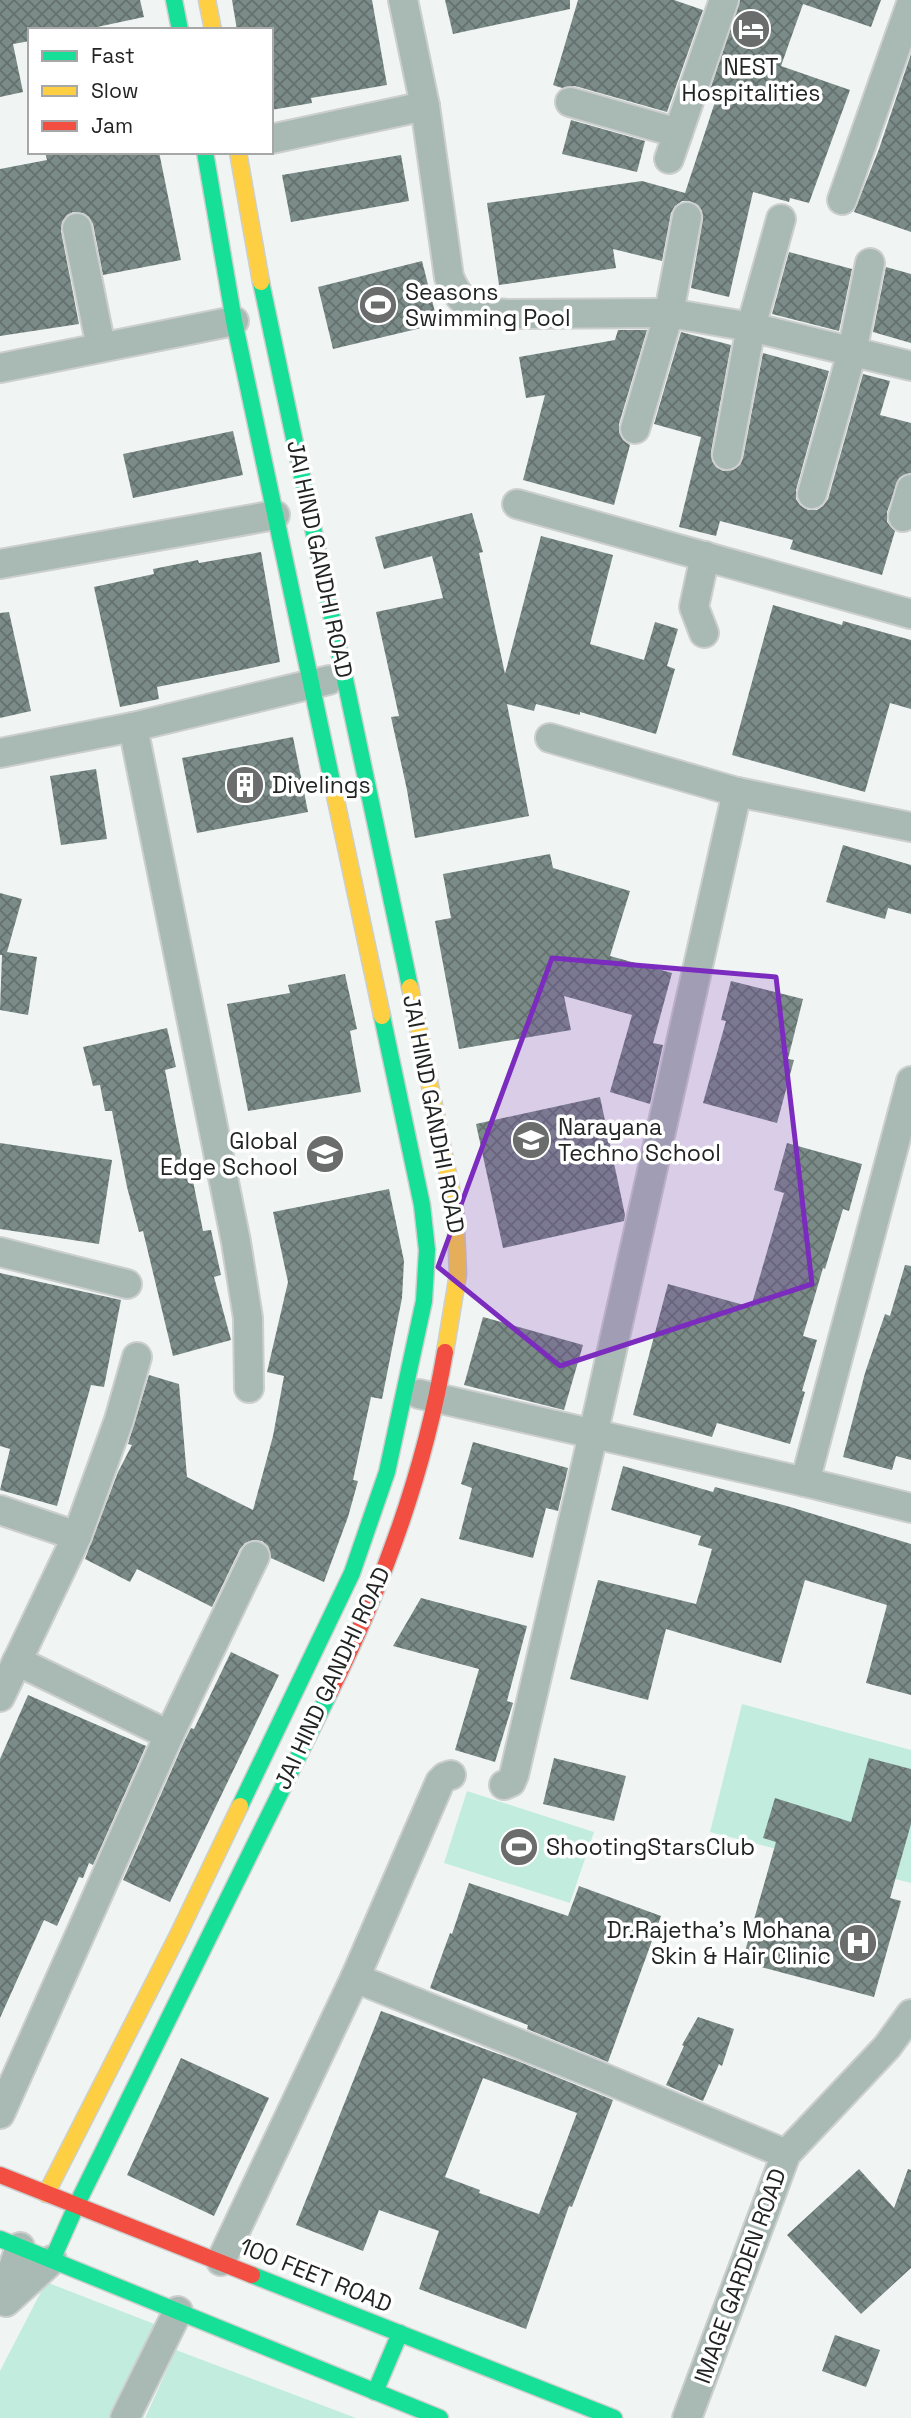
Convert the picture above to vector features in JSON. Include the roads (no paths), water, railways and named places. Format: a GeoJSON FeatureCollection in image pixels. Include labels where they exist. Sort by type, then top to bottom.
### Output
{"type":"FeatureCollection","features":[{"type":"Feature","properties":{"kind":"street"},"geometry":{"type":"LineString","coordinates":[[174,0],[180,28]]}},
{"type":"Feature","properties":{"kind":"street"},"geometry":{"type":"LineString","coordinates":[[207,0],[213,28]]}},
{"type":"Feature","properties":{"kind":"street"},"geometry":{"type":"LineString","coordinates":[[403,0],[425,106],[449,276],[456,296],[482,312],[506,314],[669,313],[751,327],[911,366]]}},
{"type":"Feature","properties":{"kind":"street"},"geometry":{"type":"LineString","coordinates":[[669,159],[724,0]]}},
{"type":"Feature","properties":{"kind":"street"},"geometry":{"type":"LineString","coordinates":[[842,200],[911,4]]}},
{"type":"Feature","properties":{"kind":"street"},"geometry":{"type":"LineString","coordinates":[[570,102],[678,132]]}},
{"type":"Feature","properties":{"kind":"street"},"geometry":{"type":"LineString","coordinates":[[273,139],[425,106]]}},
{"type":"Feature","properties":{"kind":"street","name":"JAI HIND GANDHI ROAD"},"geometry":{"type":"LineString","coordinates":[[46,2194],[177,1937],[352,1573],[387,1472],[424,1301],[426,1250],[422,1205],[234,321],[207,154]]}},
{"type":"Feature","properties":{"kind":"street","name":"JAI HIND GANDHI ROAD"},"geometry":{"type":"LineString","coordinates":[[52,2260],[77,2204],[345,1661],[397,1536],[437,1398],[458,1274],[455,1209],[346,677],[270,327],[238,154]]}},
{"type":"Feature","properties":{"kind":"street"},"geometry":{"type":"LineString","coordinates":[[635,429],[669,313],[687,217]]}},
{"type":"Feature","properties":{"kind":"street"},"geometry":{"type":"LineString","coordinates":[[727,455],[751,327],[781,219]]}},
{"type":"Feature","properties":{"kind":"street"},"geometry":{"type":"LineString","coordinates":[[77,228],[101,347]]}},
{"type":"Feature","properties":{"kind":"street"},"geometry":{"type":"LineString","coordinates":[[811,494],[852,352],[870,263]]}},
{"type":"Feature","properties":{"kind":"street"},"geometry":{"type":"LineString","coordinates":[[0,368],[234,321]]}},
{"type":"Feature","properties":{"kind":"street"},"geometry":{"type":"LineString","coordinates":[[904,517],[911,489]]}},
{"type":"Feature","properties":{"kind":"street"},"geometry":{"type":"LineString","coordinates":[[517,503],[911,614]]}},
{"type":"Feature","properties":{"kind":"street"},"geometry":{"type":"LineString","coordinates":[[0,564],[275,515]]}},
{"type":"Feature","properties":{"kind":"street"},"geometry":{"type":"LineString","coordinates":[[704,634],[694,607],[705,556]]}},
{"type":"Feature","properties":{"kind":"street"},"geometry":{"type":"LineString","coordinates":[[0,753],[134,727],[346,677]]}},
{"type":"Feature","properties":{"kind":"street"},"geometry":{"type":"LineString","coordinates":[[134,727],[236,1242],[248,1318],[249,1388]]}},
{"type":"Feature","properties":{"kind":"street"},"geometry":{"type":"LineString","coordinates":[[550,738],[737,792],[911,827]]}},
{"type":"Feature","properties":{"kind":"street"},"geometry":{"type":"LineString","coordinates":[[504,1785],[511,1782],[514,1775],[737,792]]}},
{"type":"Feature","properties":{"kind":"street"},"geometry":{"type":"LineString","coordinates":[[805,1482],[911,1081]]}},
{"type":"Feature","properties":{"kind":"street"},"geometry":{"type":"LineString","coordinates":[[0,1252],[127,1284]]}},
{"type":"Feature","properties":{"kind":"street"},"geometry":{"type":"LineString","coordinates":[[0,1697],[77,1536],[119,1420],[137,1357]]}},
{"type":"Feature","properties":{"kind":"street"},"geometry":{"type":"LineString","coordinates":[[406,1391],[911,1508]]}},
{"type":"Feature","properties":{"kind":"street"},"geometry":{"type":"LineString","coordinates":[[0,1510],[77,1536]]}},
{"type":"Feature","properties":{"kind":"street"},"geometry":{"type":"LineString","coordinates":[[0,2113],[169,1735],[255,1556]]}},
{"type":"Feature","properties":{"kind":"street"},"geometry":{"type":"LineString","coordinates":[[17,1661],[169,1735]]}},
{"type":"Feature","properties":{"kind":"street"},"geometry":{"type":"LineString","coordinates":[[221,2261],[355,1978],[440,1782],[451,1775]]}},
{"type":"Feature","properties":{"kind":"street"},"geometry":{"type":"LineString","coordinates":[[355,1978],[786,2154]]}},
{"type":"Feature","properties":{"kind":"street","name":"IMAGE GARDEN ROAD"},"geometry":{"type":"LineString","coordinates":[[687,2418],[786,2154],[887,2047],[911,2014]]}},
{"type":"Feature","properties":{"kind":"street","name":"100 FEET ROAD"},"geometry":{"type":"LineString","coordinates":[[0,2175],[614,2418]]}},
{"type":"Feature","properties":{"kind":"street"},"geometry":{"type":"LineString","coordinates":[[3,2308],[11,2274],[10,2243],[440,2418]]}},
{"type":"Feature","properties":{"kind":"street"},"geometry":{"type":"LineString","coordinates":[[3,2308],[52,2260]]}},
{"type":"Feature","properties":{"kind":"street"},"geometry":{"type":"LineString","coordinates":[[125,2418],[178,2311]]}},
{"type":"Feature","properties":{"kind":"street"},"geometry":{"type":"LineString","coordinates":[[375,2392],[400,2333]]}},
{"type":"Feature","properties":{"kind":"place","name":"NEST Hospitalities"},"geometry":{"type":"Point","coordinates":[751,29]}},
{"type":"Feature","properties":{"kind":"place","name":"Seasons Swimming Pool"},"geometry":{"type":"Point","coordinates":[378,305]}},
{"type":"Feature","properties":{"kind":"place","name":"Divelings"},"geometry":{"type":"Point","coordinates":[245,785]}},
{"type":"Feature","properties":{"kind":"place","name":"Narayana Techno School"},"geometry":{"type":"Point","coordinates":[531,1140]}},
{"type":"Feature","properties":{"kind":"place","name":"Global Edge School"},"geometry":{"type":"Point","coordinates":[325,1154]}},
{"type":"Feature","properties":{"kind":"place","name":"ShootingStarsClub"},"geometry":{"type":"Point","coordinates":[519,1847]}},
{"type":"Feature","properties":{"kind":"place","name":"Dr.Rajetha's Mohana Skin & Hair Clinic"},"geometry":{"type":"Point","coordinates":[858,1943]}}]}
